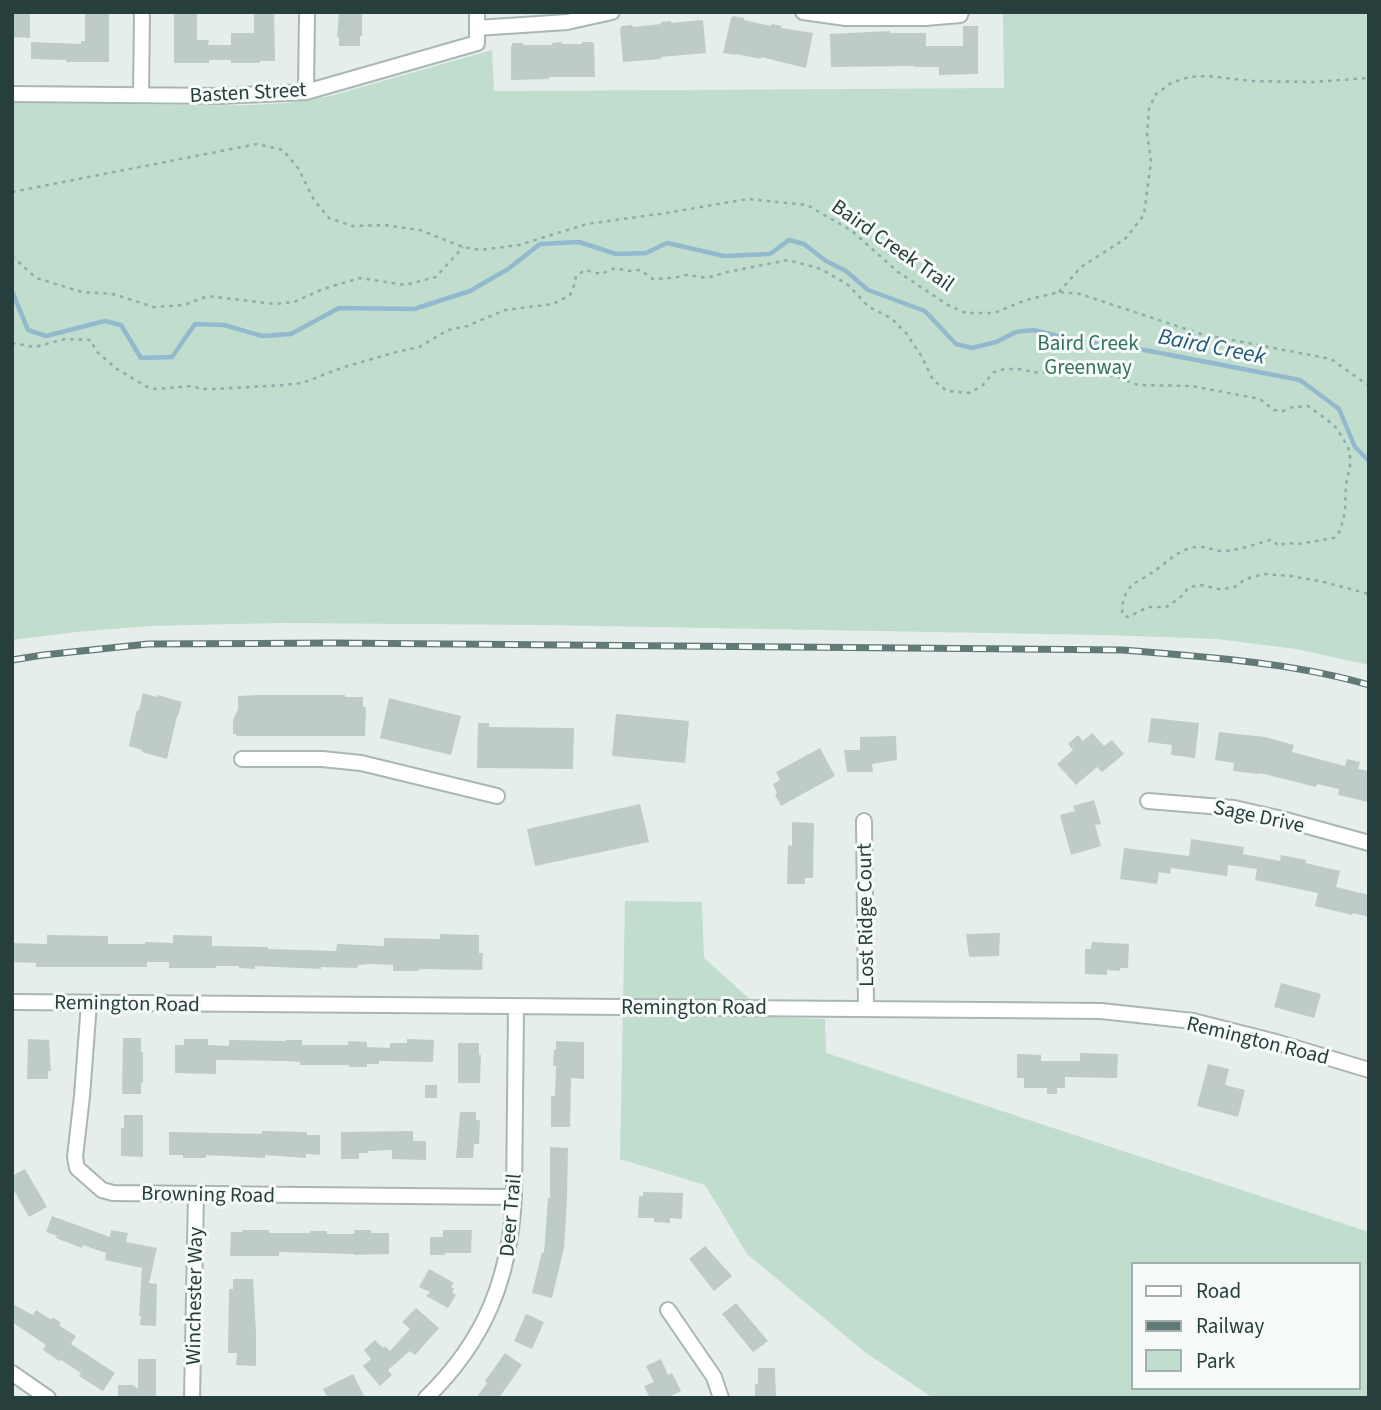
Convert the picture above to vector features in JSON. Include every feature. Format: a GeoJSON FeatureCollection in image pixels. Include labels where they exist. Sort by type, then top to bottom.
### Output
{"type":"FeatureCollection","features":[{"type":"Feature","properties":{"kind":"street"},"geometry":{"type":"LineString","coordinates":[[141,95],[142,12]]}},
{"type":"Feature","properties":{"kind":"street"},"geometry":{"type":"LineString","coordinates":[[306,92],[307,12]]}},
{"type":"Feature","properties":{"kind":"street"},"geometry":{"type":"LineString","coordinates":[[477,12],[477,35]]}},
{"type":"Feature","properties":{"kind":"street","name":"Basten Street"},"geometry":{"type":"LineString","coordinates":[[12,94],[221,96],[306,92],[477,35],[567,22],[612,12]]}},
{"type":"Feature","properties":{"kind":"street"},"geometry":{"type":"LineString","coordinates":[[803,12],[846,18],[925,18],[960,15],[961,12]]}},
{"type":"Feature","properties":{"kind":"street"},"geometry":{"type":"LineString","coordinates":[[242,758],[361,763],[497,796]]}},
{"type":"Feature","properties":{"kind":"street","name":"Sage Drive"},"geometry":{"type":"LineString","coordinates":[[1148,801],[1234,808],[1369,843]]}},
{"type":"Feature","properties":{"kind":"street","name":"Lost Ridge Court"},"geometry":{"type":"LineString","coordinates":[[864,821],[866,1008]]}},
{"type":"Feature","properties":{"kind":"street","name":"Remington Road"},"geometry":{"type":"LineString","coordinates":[[12,1002],[1101,1011],[1193,1021],[1369,1070]]}},
{"type":"Feature","properties":{"kind":"street","name":"Browning Road"},"geometry":{"type":"LineString","coordinates":[[89,1003],[76,1168],[107,1192],[514,1197]]}},
{"type":"Feature","properties":{"kind":"street","name":"Deer Trail"},"geometry":{"type":"LineString","coordinates":[[426,1398],[456,1365],[485,1320],[508,1257],[514,1197],[516,1007]]}},
{"type":"Feature","properties":{"kind":"street","name":"Winchester Way"},"geometry":{"type":"LineString","coordinates":[[192,1398],[196,1194]]}},
{"type":"Feature","properties":{"kind":"street"},"geometry":{"type":"LineString","coordinates":[[668,1310],[714,1377],[721,1398]]}},
{"type":"Feature","properties":{"kind":"street"},"geometry":{"type":"LineString","coordinates":[[12,1373],[48,1398]]}},
{"type":"Feature","properties":{"kind":"path"},"geometry":{"type":"LineString","coordinates":[[1059,292],[1082,267],[1125,239],[1144,215],[1151,161],[1147,133],[1149,109],[1155,95],[1171,83],[1189,77],[1208,76],[1313,82],[1369,78]]}},
{"type":"Feature","properties":{"kind":"path","name":"Baird Creek Trail"},"geometry":{"type":"LineString","coordinates":[[12,192],[257,144],[283,150],[298,168],[314,200],[329,218],[352,226],[386,225],[420,230],[463,247],[480,250],[519,245],[587,224],[748,199],[807,205],[852,231],[898,272],[948,305],[966,313],[995,313],[1026,300],[1059,292],[1080,294],[1201,334],[1331,359],[1369,386]]}},
{"type":"Feature","properties":{"kind":"path"},"geometry":{"type":"LineString","coordinates":[[12,256],[36,278],[82,292],[113,294],[154,307],[184,305],[208,296],[275,304],[294,302],[323,289],[360,278],[405,285],[436,277],[463,247]]}},
{"type":"Feature","properties":{"kind":"path"},"geometry":{"type":"LineString","coordinates":[[12,343],[35,347],[65,339],[91,340],[96,351],[111,364],[148,387],[156,389],[192,386],[215,389],[302,383],[344,367],[419,347],[448,330],[467,326],[505,310],[553,304],[570,295],[576,276],[586,270],[601,274],[615,268],[640,270],[653,279],[687,275],[707,278],[788,260],[821,269],[848,284],[869,307],[891,318],[906,333],[933,380],[947,391],[969,393],[982,386],[994,372],[1005,369],[1039,373],[1061,370],[1114,376],[1138,385],[1192,386],[1259,399],[1274,410],[1308,406],[1334,425],[1350,452],[1345,512],[1340,531],[1334,538],[1278,546],[1270,540],[1221,551],[1205,546],[1193,547],[1178,553],[1131,586],[1124,599],[1121,610],[1123,615],[1128,617],[1148,607],[1166,607],[1180,598],[1189,587],[1201,585],[1219,589],[1233,588],[1246,579],[1264,574],[1324,582],[1369,594]]}},
{"type":"Feature","properties":{"kind":"green space","name":"Baird Creek Greenway"},"geometry":{"type":"Polygon","coordinates":[[[1003,12],[1369,12],[1369,665],[1296,649],[1217,639],[1105,635],[283,623],[150,626],[12,640],[12,103],[222,105],[297,102],[334,95],[492,50],[494,91],[1004,88],[1003,12]]]}},
{"type":"Feature","properties":{"kind":"green space"},"geometry":{"type":"Polygon","coordinates":[[[625,901],[702,902],[704,958],[770,1017],[825,1019],[826,1053],[1369,1232],[1369,1398],[933,1398],[865,1352],[747,1254],[705,1185],[620,1159],[625,901]]]}},
{"type":"Feature","properties":{"kind":"building"},"geometry":{"type":"Polygon","coordinates":[[[12,12],[30,12],[30,38],[12,37],[12,12]]]}},
{"type":"Feature","properties":{"kind":"building"},"geometry":{"type":"Polygon","coordinates":[[[85,12],[109,12],[109,62],[31,59],[31,42],[81,44],[81,41],[85,41],[85,12]]]}},
{"type":"Feature","properties":{"kind":"building"},"geometry":{"type":"Polygon","coordinates":[[[174,12],[197,12],[197,40],[209,40],[208,45],[231,45],[231,33],[254,33],[254,12],[274,12],[275,61],[231,63],[231,60],[209,60],[209,63],[174,63],[174,12]]]}},
{"type":"Feature","properties":{"kind":"building"},"geometry":{"type":"Polygon","coordinates":[[[339,12],[362,12],[360,46],[339,46],[339,12]]]}},
{"type":"Feature","properties":{"kind":"building"},"geometry":{"type":"Polygon","coordinates":[[[733,16],[813,33],[806,68],[761,57],[723,53],[733,16]]]}},
{"type":"Feature","properties":{"kind":"building"},"geometry":{"type":"Polygon","coordinates":[[[702,20],[706,53],[623,62],[621,26],[702,20]]]}},
{"type":"Feature","properties":{"kind":"building"},"geometry":{"type":"Polygon","coordinates":[[[963,26],[978,26],[978,74],[939,75],[939,67],[831,67],[830,34],[890,31],[926,33],[926,46],[963,46],[963,26]]]}},
{"type":"Feature","properties":{"kind":"building"},"geometry":{"type":"Polygon","coordinates":[[[562,42],[593,42],[595,77],[511,80],[512,43],[552,45],[562,42]]]}},
{"type":"Feature","properties":{"kind":"building"},"geometry":{"type":"Polygon","coordinates":[[[143,693],[182,702],[167,759],[129,746],[143,693]]]}},
{"type":"Feature","properties":{"kind":"building"},"geometry":{"type":"Polygon","coordinates":[[[238,696],[363,697],[363,707],[366,707],[365,736],[236,736],[233,734],[233,720],[238,709],[238,696]]]}},
{"type":"Feature","properties":{"kind":"building"},"geometry":{"type":"Polygon","coordinates":[[[389,698],[461,716],[451,755],[380,738],[389,698]]]}},
{"type":"Feature","properties":{"kind":"building"},"geometry":{"type":"Polygon","coordinates":[[[616,714],[689,721],[685,763],[612,756],[616,714]]]}},
{"type":"Feature","properties":{"kind":"building"},"geometry":{"type":"Polygon","coordinates":[[[1151,718],[1199,723],[1195,758],[1171,755],[1172,745],[1148,742],[1151,718]]]}},
{"type":"Feature","properties":{"kind":"building"},"geometry":{"type":"Polygon","coordinates":[[[478,723],[489,723],[489,727],[574,728],[573,769],[477,768],[478,723]]]}},
{"type":"Feature","properties":{"kind":"building"},"geometry":{"type":"Polygon","coordinates":[[[1219,732],[1265,737],[1294,745],[1292,752],[1345,766],[1347,759],[1360,762],[1358,769],[1369,771],[1369,802],[1338,795],[1339,789],[1317,784],[1316,787],[1260,773],[1233,771],[1234,763],[1215,760],[1219,732]]]}},
{"type":"Feature","properties":{"kind":"building"},"geometry":{"type":"Polygon","coordinates":[[[1092,733],[1104,746],[1112,740],[1124,754],[1102,772],[1097,767],[1076,785],[1057,764],[1073,750],[1068,744],[1078,735],[1083,741],[1092,733]]]}},
{"type":"Feature","properties":{"kind":"building"},"geometry":{"type":"Polygon","coordinates":[[[896,736],[897,760],[872,764],[873,772],[847,772],[844,750],[860,750],[860,737],[896,736]]]}},
{"type":"Feature","properties":{"kind":"building"},"geometry":{"type":"Polygon","coordinates":[[[820,748],[835,776],[781,806],[773,784],[780,780],[776,772],[820,748]]]}},
{"type":"Feature","properties":{"kind":"building"},"geometry":{"type":"Polygon","coordinates":[[[1094,800],[1101,824],[1095,825],[1101,846],[1071,855],[1060,815],[1075,811],[1073,806],[1094,800]]]}},
{"type":"Feature","properties":{"kind":"building"},"geometry":{"type":"Polygon","coordinates":[[[640,804],[649,842],[535,866],[527,829],[640,804]]]}},
{"type":"Feature","properties":{"kind":"building"},"geometry":{"type":"Polygon","coordinates":[[[792,822],[814,823],[813,878],[805,878],[805,884],[787,884],[788,845],[792,846],[792,822]]]}},
{"type":"Feature","properties":{"kind":"building"},"geometry":{"type":"Polygon","coordinates":[[[1191,839],[1244,847],[1243,854],[1280,861],[1281,855],[1340,871],[1336,887],[1369,895],[1369,917],[1315,906],[1318,893],[1255,880],[1257,869],[1228,865],[1227,876],[1171,868],[1170,874],[1159,872],[1157,884],[1120,879],[1124,848],[1189,856],[1191,839]]]}},
{"type":"Feature","properties":{"kind":"building"},"geometry":{"type":"Polygon","coordinates":[[[1000,933],[999,956],[969,957],[966,934],[1000,933]]]}},
{"type":"Feature","properties":{"kind":"building"},"geometry":{"type":"Polygon","coordinates":[[[440,934],[479,935],[479,953],[483,953],[482,970],[393,971],[393,965],[371,964],[358,965],[357,968],[321,969],[255,966],[255,969],[239,966],[169,968],[169,962],[147,962],[147,967],[36,967],[36,963],[12,962],[12,943],[47,944],[47,935],[108,936],[108,944],[173,943],[173,935],[212,936],[212,946],[336,951],[337,944],[384,946],[384,938],[440,939],[440,934]]]}},
{"type":"Feature","properties":{"kind":"building"},"geometry":{"type":"Polygon","coordinates":[[[1092,942],[1129,944],[1128,968],[1120,968],[1120,971],[1107,970],[1107,975],[1085,974],[1085,949],[1091,949],[1092,942]]]}},
{"type":"Feature","properties":{"kind":"building"},"geometry":{"type":"Polygon","coordinates":[[[1281,983],[1321,994],[1314,1018],[1274,1007],[1281,983]]]}},
{"type":"Feature","properties":{"kind":"building"},"geometry":{"type":"Polygon","coordinates":[[[123,1038],[141,1038],[141,1094],[122,1094],[123,1038]]]}},
{"type":"Feature","properties":{"kind":"building"},"geometry":{"type":"Polygon","coordinates":[[[28,1039],[49,1040],[51,1071],[48,1071],[48,1079],[27,1079],[28,1039]]]}},
{"type":"Feature","properties":{"kind":"building"},"geometry":{"type":"Polygon","coordinates":[[[184,1039],[208,1039],[208,1045],[229,1046],[229,1040],[302,1040],[302,1045],[348,1045],[348,1041],[367,1042],[367,1047],[390,1048],[390,1043],[407,1043],[407,1039],[434,1040],[433,1062],[379,1061],[379,1064],[367,1064],[367,1067],[349,1067],[300,1065],[300,1062],[285,1061],[216,1060],[216,1074],[175,1073],[175,1045],[184,1045],[184,1039]]]}},
{"type":"Feature","properties":{"kind":"building"},"geometry":{"type":"Polygon","coordinates":[[[556,1041],[584,1042],[584,1079],[571,1078],[570,1127],[551,1127],[551,1096],[555,1096],[556,1066],[553,1066],[556,1041]]]}},
{"type":"Feature","properties":{"kind":"building"},"geometry":{"type":"Polygon","coordinates":[[[458,1043],[479,1043],[480,1083],[458,1083],[458,1043]]]}},
{"type":"Feature","properties":{"kind":"building"},"geometry":{"type":"Polygon","coordinates":[[[1080,1053],[1118,1054],[1117,1078],[1065,1077],[1065,1088],[1057,1088],[1057,1094],[1047,1094],[1047,1088],[1024,1088],[1024,1078],[1017,1078],[1017,1054],[1041,1055],[1041,1061],[1080,1061],[1080,1053]]]}},
{"type":"Feature","properties":{"kind":"building"},"geometry":{"type":"Polygon","coordinates":[[[1208,1064],[1229,1069],[1225,1085],[1245,1090],[1238,1117],[1197,1106],[1208,1064]]]}},
{"type":"Feature","properties":{"kind":"building"},"geometry":{"type":"Polygon","coordinates":[[[425,1085],[437,1085],[437,1098],[425,1098],[425,1085]]]}},
{"type":"Feature","properties":{"kind":"building"},"geometry":{"type":"Polygon","coordinates":[[[460,1112],[476,1112],[476,1120],[480,1120],[479,1144],[474,1144],[473,1158],[456,1158],[460,1112]]]}},
{"type":"Feature","properties":{"kind":"building"},"geometry":{"type":"Polygon","coordinates":[[[124,1115],[143,1115],[143,1157],[121,1156],[124,1115]]]}},
{"type":"Feature","properties":{"kind":"building"},"geometry":{"type":"Polygon","coordinates":[[[262,1131],[320,1135],[320,1155],[306,1154],[306,1158],[206,1155],[206,1158],[183,1158],[183,1155],[169,1155],[169,1132],[262,1134],[262,1131]]]}},
{"type":"Feature","properties":{"kind":"building"},"geometry":{"type":"Polygon","coordinates":[[[413,1131],[413,1141],[426,1141],[426,1160],[392,1159],[392,1150],[368,1151],[359,1153],[359,1159],[341,1159],[341,1132],[413,1131]]]}},
{"type":"Feature","properties":{"kind":"building"},"geometry":{"type":"Polygon","coordinates":[[[550,1147],[568,1148],[564,1248],[552,1298],[532,1293],[542,1252],[544,1253],[550,1198],[550,1147]]]}},
{"type":"Feature","properties":{"kind":"building"},"geometry":{"type":"Polygon","coordinates":[[[25,1169],[47,1207],[29,1217],[12,1187],[12,1176],[25,1169]]]}},
{"type":"Feature","properties":{"kind":"building"},"geometry":{"type":"Polygon","coordinates":[[[643,1192],[683,1193],[682,1219],[670,1218],[670,1223],[654,1222],[654,1218],[638,1218],[639,1196],[643,1196],[643,1192]]]}},
{"type":"Feature","properties":{"kind":"building"},"geometry":{"type":"Polygon","coordinates":[[[52,1216],[110,1237],[111,1230],[128,1233],[126,1242],[157,1248],[149,1283],[157,1284],[156,1326],[140,1325],[142,1268],[105,1260],[106,1253],[83,1245],[82,1248],[56,1238],[57,1236],[46,1232],[52,1216]]]}},
{"type":"Feature","properties":{"kind":"building"},"geometry":{"type":"Polygon","coordinates":[[[242,1230],[354,1234],[354,1230],[371,1230],[371,1233],[389,1233],[389,1254],[279,1252],[279,1256],[230,1256],[231,1232],[242,1230]]]}},
{"type":"Feature","properties":{"kind":"building"},"geometry":{"type":"Polygon","coordinates":[[[443,1230],[472,1230],[471,1253],[430,1255],[430,1237],[443,1237],[443,1230]]]}},
{"type":"Feature","properties":{"kind":"building"},"geometry":{"type":"Polygon","coordinates":[[[705,1246],[732,1276],[714,1291],[689,1259],[705,1246]]]}},
{"type":"Feature","properties":{"kind":"building"},"geometry":{"type":"Polygon","coordinates":[[[429,1269],[454,1283],[451,1287],[456,1295],[448,1308],[426,1296],[430,1292],[419,1287],[429,1269]]]}},
{"type":"Feature","properties":{"kind":"building"},"geometry":{"type":"Polygon","coordinates":[[[233,1279],[253,1279],[256,1366],[236,1365],[237,1353],[228,1353],[229,1289],[233,1289],[233,1279]]]}},
{"type":"Feature","properties":{"kind":"building"},"geometry":{"type":"Polygon","coordinates":[[[736,1303],[768,1341],[753,1352],[722,1314],[736,1303]]]}},
{"type":"Feature","properties":{"kind":"building"},"geometry":{"type":"Polygon","coordinates":[[[12,1304],[33,1315],[36,1310],[60,1322],[60,1326],[76,1336],[71,1344],[115,1373],[103,1391],[79,1376],[81,1373],[43,1350],[46,1345],[12,1322],[12,1304]]]}},
{"type":"Feature","properties":{"kind":"building"},"geometry":{"type":"Polygon","coordinates":[[[416,1308],[439,1328],[415,1355],[410,1351],[388,1370],[392,1375],[380,1386],[363,1366],[371,1359],[364,1350],[375,1340],[390,1351],[410,1329],[402,1322],[416,1308]]]}},
{"type":"Feature","properties":{"kind":"building"},"geometry":{"type":"Polygon","coordinates":[[[526,1314],[544,1322],[532,1349],[514,1341],[526,1314]]]}},
{"type":"Feature","properties":{"kind":"building"},"geometry":{"type":"Polygon","coordinates":[[[505,1353],[522,1365],[499,1398],[476,1398],[487,1383],[485,1381],[505,1353]]]}},
{"type":"Feature","properties":{"kind":"building"},"geometry":{"type":"Polygon","coordinates":[[[138,1359],[156,1359],[156,1398],[118,1398],[118,1385],[133,1385],[138,1389],[138,1359]]]}},
{"type":"Feature","properties":{"kind":"building"},"geometry":{"type":"Polygon","coordinates":[[[661,1359],[668,1375],[672,1373],[681,1391],[666,1398],[650,1398],[644,1386],[654,1382],[646,1366],[661,1359]]]}},
{"type":"Feature","properties":{"kind":"building"},"geometry":{"type":"Polygon","coordinates":[[[758,1368],[775,1368],[776,1398],[755,1398],[758,1368]]]}},
{"type":"Feature","properties":{"kind":"building"},"geometry":{"type":"Polygon","coordinates":[[[353,1374],[365,1398],[328,1398],[323,1389],[353,1374]]]}},
{"type":"Feature","properties":{"kind":"waterway","name":"Baird Creek"},"geometry":{"type":"LineString","coordinates":[[12,291],[28,330],[46,336],[105,321],[121,325],[141,358],[172,357],[195,324],[224,325],[262,336],[291,334],[339,308],[414,309],[470,291],[508,269],[540,244],[579,242],[616,254],[646,253],[667,243],[724,256],[770,254],[789,240],[804,244],[826,261],[846,271],[868,290],[925,311],[956,344],[972,348],[996,342],[1016,332],[1033,330],[1084,342],[1129,347],[1300,380],[1339,409],[1355,447],[1369,461]]}},
{"type":"Feature","properties":{"kind":"railway"},"geometry":{"type":"LineString","coordinates":[[12,660],[148,644],[333,643],[1123,650],[1278,666],[1369,685]]}}]}
